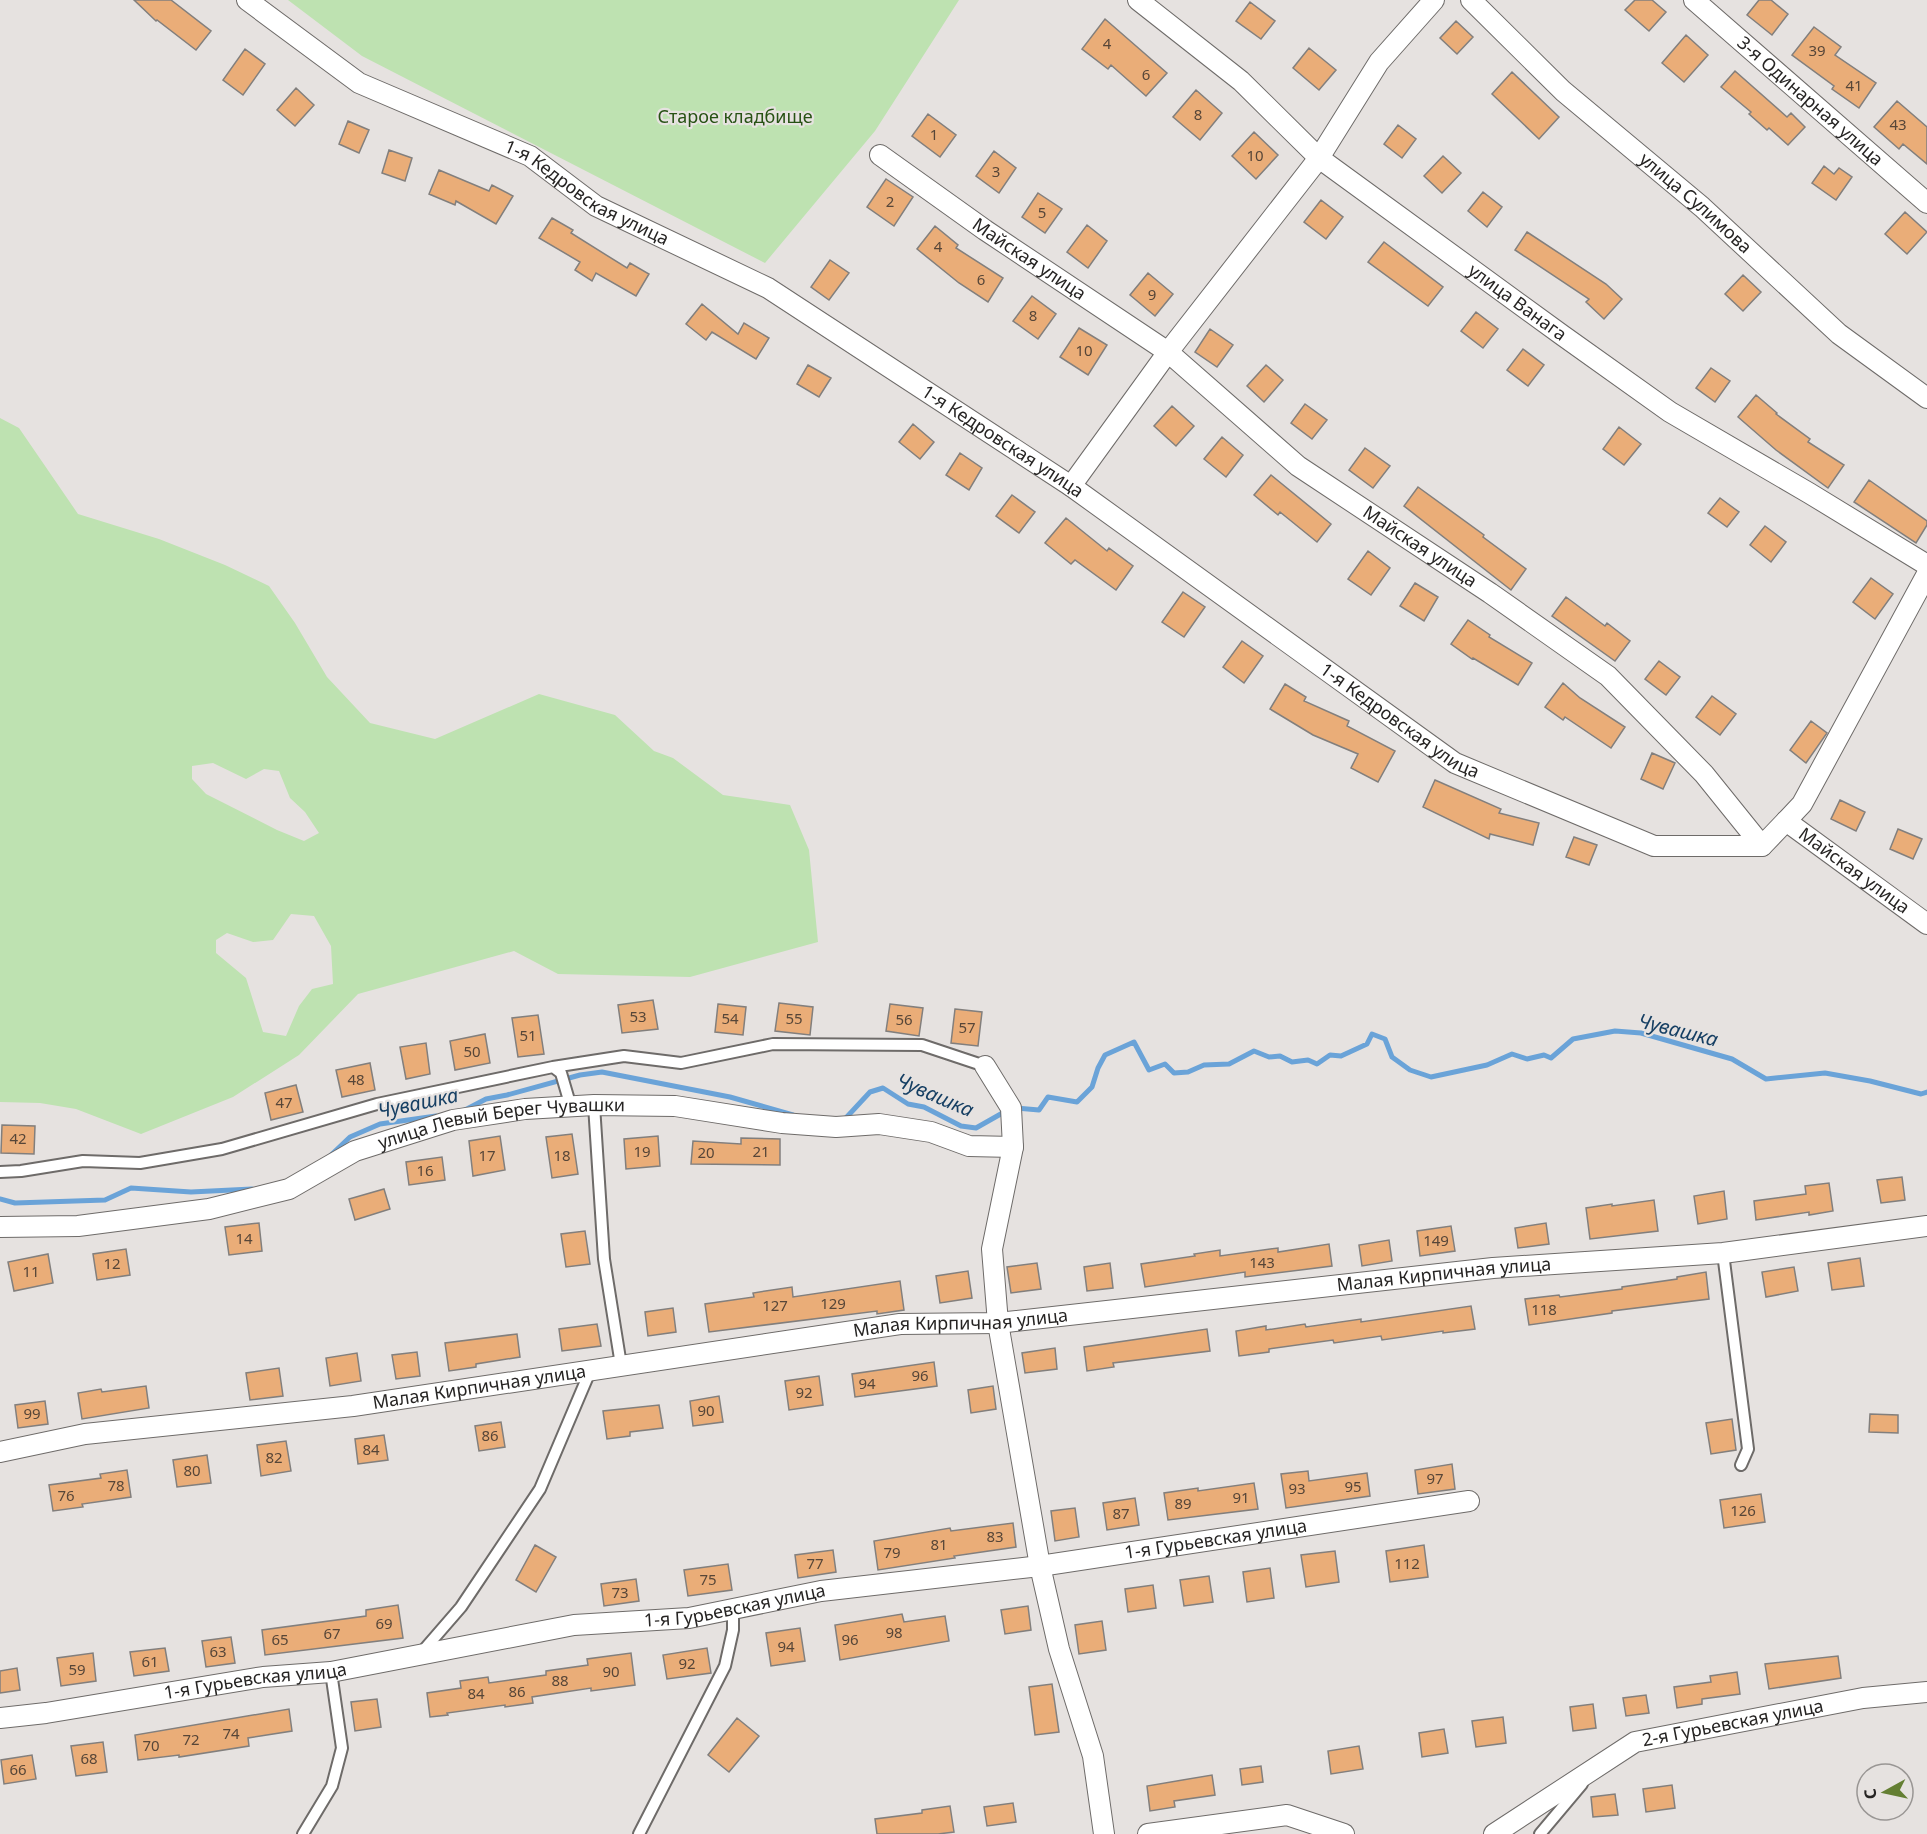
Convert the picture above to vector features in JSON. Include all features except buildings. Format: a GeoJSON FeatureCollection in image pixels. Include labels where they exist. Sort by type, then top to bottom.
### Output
{"type":"FeatureCollection","features":[{"type":"Feature","properties":{"kind":"street","name":"1-я Кедровская улица"},"geometry":{"type":"LineString","coordinates":[[247,0],[358,82],[530,156],[596,206],[768,288],[1071,486],[1455,764],[1654,846],[1762,846]]}},
{"type":"Feature","properties":{"kind":"street","name":"улица Ванага"},"geometry":{"type":"LineString","coordinates":[[1138,0],[1241,81],[1319,158],[1670,412],[1927,565]]}},
{"type":"Feature","properties":{"kind":"street"},"geometry":{"type":"LineString","coordinates":[[1071,486],[1168,352],[1319,158],[1379,62],[1434,0]]}},
{"type":"Feature","properties":{"kind":"street","name":"улица Сулимова"},"geometry":{"type":"LineString","coordinates":[[1471,0],[1563,91],[1702,207],[1839,334],[1927,398]]}},
{"type":"Feature","properties":{"kind":"street","name":"3-я Одинарная улица"},"geometry":{"type":"LineString","coordinates":[[1694,0],[1927,203]]}},
{"type":"Feature","properties":{"kind":"street","name":"Майская улица"},"geometry":{"type":"LineString","coordinates":[[880,155],[985,230],[1168,352],[1298,466],[1490,593],[1608,676],[1704,774],[1762,846],[1786,821],[1927,924]]}},
{"type":"Feature","properties":{"kind":"street"},"geometry":{"type":"LineString","coordinates":[[1786,821],[1802,804],[1927,574]]}},
{"type":"Feature","properties":{"kind":"street"},"geometry":{"type":"LineString","coordinates":[[985,1066],[1011,1108],[1013,1147],[992,1250],[998,1323],[1040,1566],[1059,1648],[1093,1756],[1104,1834]]}},
{"type":"Feature","properties":{"kind":"street","name":"улица Левый Берег Чувашки"},"geometry":{"type":"LineString","coordinates":[[0,1227],[78,1226],[209,1209],[289,1189],[355,1151],[453,1120],[569,1098],[594,1105],[675,1106],[804,1125],[836,1127],[879,1124],[931,1132],[969,1146],[1013,1147]]}},
{"type":"Feature","properties":{"kind":"street","name":"Малая Кирпичная улица"},"geometry":{"type":"LineString","coordinates":[[0,1452],[85,1434],[353,1406],[900,1324],[998,1323],[1493,1269],[1723,1253],[1927,1226]]}},
{"type":"Feature","properties":{"kind":"street","name":"1-я Гурьевская улица"},"geometry":{"type":"LineString","coordinates":[[0,1718],[46,1713],[263,1677],[331,1672],[574,1625],[689,1618],[821,1591],[1040,1566],[1469,1501]]}},
{"type":"Feature","properties":{"kind":"street","name":"2-я Гурьевская улица"},"geometry":{"type":"LineString","coordinates":[[1494,1834],[1635,1743],[1863,1698],[1927,1692]]}},
{"type":"Feature","properties":{"kind":"street"},"geometry":{"type":"LineString","coordinates":[[1148,1834],[1287,1815],[1344,1834]]}},
{"type":"Feature","properties":{"kind":"lane"},"geometry":{"type":"LineString","coordinates":[[0,1172],[83,1161],[140,1163],[222,1149],[376,1104],[624,1056],[681,1063],[772,1044],[922,1045],[985,1066]]}},
{"type":"Feature","properties":{"kind":"lane"},"geometry":{"type":"LineString","coordinates":[[557,1070],[569,1098]]}},
{"type":"Feature","properties":{"kind":"lane"},"geometry":{"type":"LineString","coordinates":[[594,1105],[604,1259],[621,1365]]}},
{"type":"Feature","properties":{"kind":"lane"},"geometry":{"type":"LineString","coordinates":[[1723,1253],[1748,1449],[1741,1465]]}},
{"type":"Feature","properties":{"kind":"lane"},"geometry":{"type":"LineString","coordinates":[[420,1655],[462,1607],[540,1489],[591,1369]]}},
{"type":"Feature","properties":{"kind":"lane"},"geometry":{"type":"LineString","coordinates":[[639,1834],[725,1666],[733,1630],[733,1610]]}},
{"type":"Feature","properties":{"kind":"lane"},"geometry":{"type":"LineString","coordinates":[[303,1834],[332,1786],[342,1748],[331,1672]]}},
{"type":"Feature","properties":{"kind":"lane"},"geometry":{"type":"LineString","coordinates":[[1540,1834],[1597,1766]]}},
{"type":"Feature","properties":{"kind":"green space","name":"Старое кладбище"},"geometry":{"type":"Polygon","coordinates":[[[288,0],[959,0],[875,131],[765,263],[362,56],[288,0]]]}},
{"type":"Feature","properties":{"kind":"green space"},"geometry":{"type":"Polygon","coordinates":[[[0,418],[19,428],[78,514],[159,539],[225,565],[269,586],[295,623],[327,677],[370,723],[435,739],[539,694],[615,715],[654,751],[673,758],[723,795],[790,805],[809,850],[818,942],[690,977],[558,974],[514,951],[358,994],[299,1055],[233,1097],[141,1134],[76,1109],[40,1103],[0,1102],[0,418]],[[213,763],[192,766],[192,779],[206,794],[304,841],[319,833],[305,812],[290,798],[279,771],[264,769],[246,779],[213,763]],[[291,914],[273,940],[253,942],[227,933],[216,940],[216,953],[246,978],[263,1032],[286,1036],[299,1006],[312,989],[333,984],[331,946],[314,916],[291,914]]]}},
{"type":"Feature","properties":{"kind":"waterway","name":"Чувашка"},"geometry":{"type":"LineString","coordinates":[[1015,1108],[1039,1110],[1048,1097],[1077,1102],[1092,1087],[1105,1055],[1134,1042],[1149,1070],[1165,1064],[1174,1073],[1188,1072],[1204,1065],[1229,1064],[1254,1051],[1269,1057],[1280,1056],[1292,1062],[1308,1060],[1317,1064],[1330,1055],[1341,1056],[1367,1044],[1372,1034],[1385,1039],[1392,1057],[1410,1070],[1431,1077],[1487,1065],[1512,1054],[1527,1059],[1544,1055],[1551,1058],[1573,1039],[1615,1031],[1641,1033],[1732,1059],[1766,1079],[1825,1073],[1870,1081],[1921,1094],[1927,1092]]}},
{"type":"Feature","properties":{"kind":"waterway","name":"Чувашка"},"geometry":{"type":"LineString","coordinates":[[463,1111],[486,1099],[580,1075],[602,1072],[730,1097],[793,1115]]}},
{"type":"Feature","properties":{"kind":"waterway","name":"Чувашка"},"geometry":{"type":"LineString","coordinates":[[844,1120],[870,1092],[883,1088],[908,1104],[924,1107],[961,1126],[976,1128],[1006,1111]]}},
{"type":"Feature","properties":{"kind":"waterway","name":"Чувашка"},"geometry":{"type":"LineString","coordinates":[[330,1156],[350,1137],[380,1124],[436,1116]]}},
{"type":"Feature","properties":{"kind":"waterway","name":"Чувашка"},"geometry":{"type":"LineString","coordinates":[[0,1199],[15,1203],[105,1200],[131,1188],[191,1192],[252,1189]]}}]}
